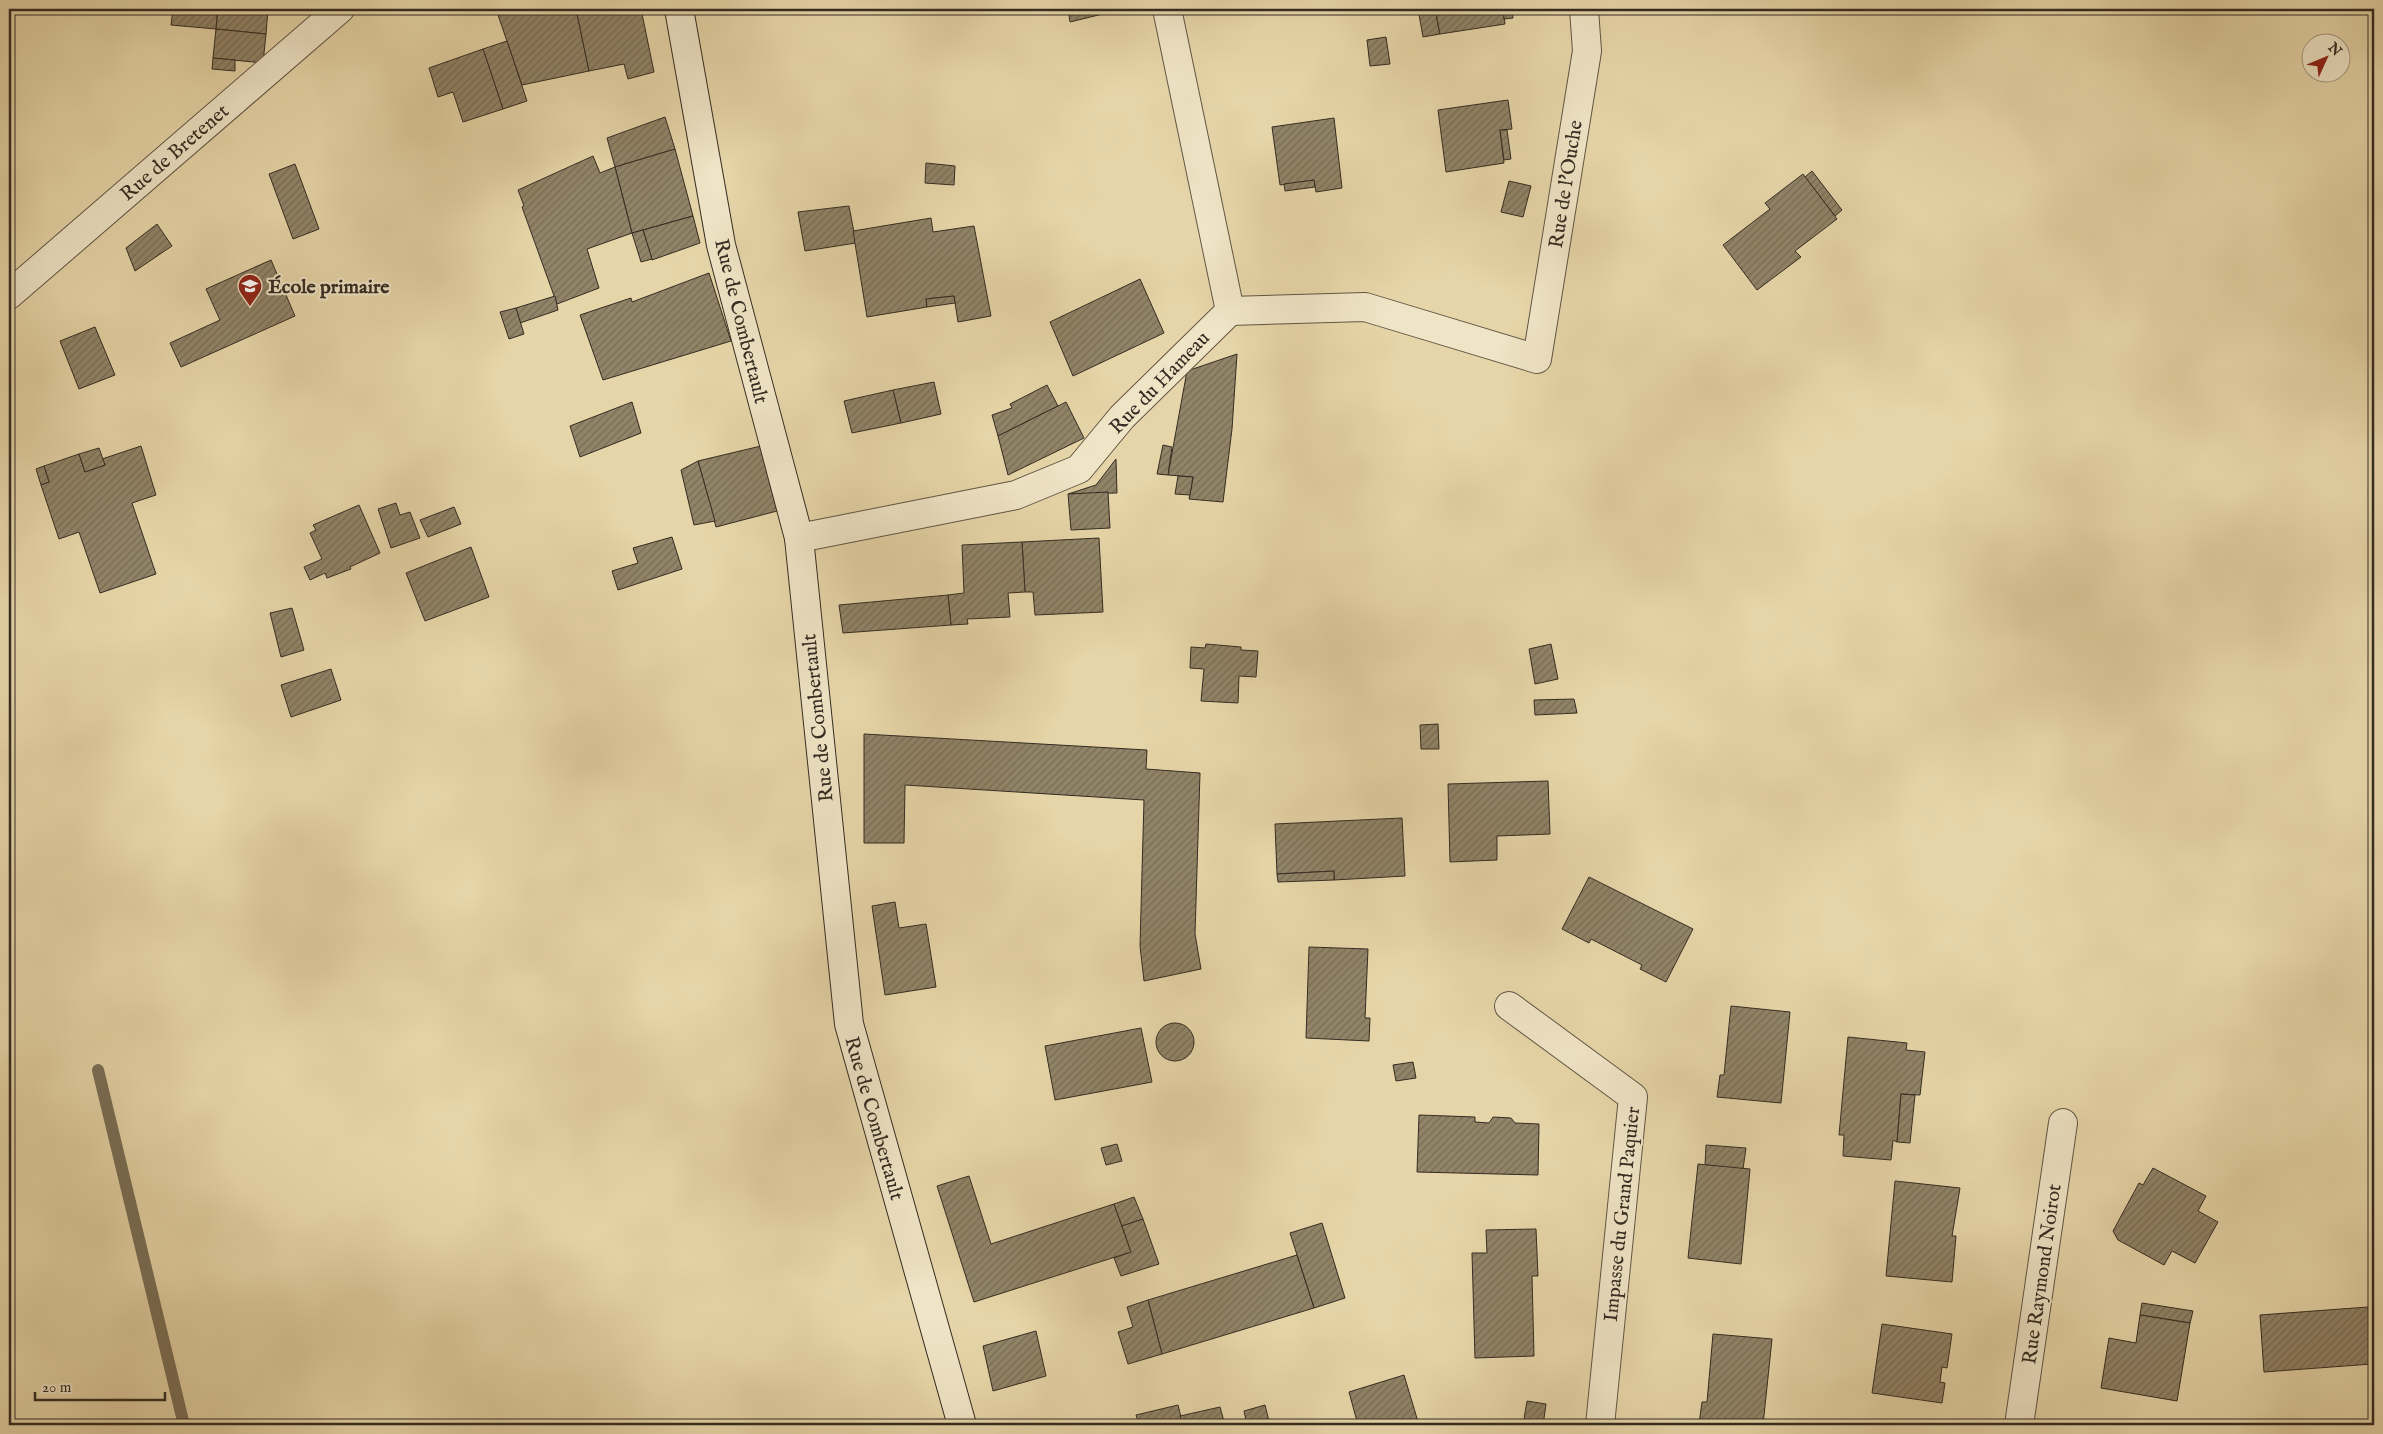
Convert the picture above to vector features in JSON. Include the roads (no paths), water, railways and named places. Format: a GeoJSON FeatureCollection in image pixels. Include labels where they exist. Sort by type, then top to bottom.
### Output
{"type":"FeatureCollection","features":[{"type":"Feature","properties":{"kind":"street","name":"Rue de Bretenet"},"geometry":{"type":"LineString","coordinates":[[9,295],[340,9]]}},
{"type":"Feature","properties":{"kind":"street","name":"Rue de Combertault"},"geometry":{"type":"LineString","coordinates":[[679,9],[721,245],[799,538],[849,1024],[962,1425]]}},
{"type":"Feature","properties":{"kind":"street"},"geometry":{"type":"LineString","coordinates":[[1167,9],[1230,310]]}},
{"type":"Feature","properties":{"kind":"street","name":"Rue de l'Ouche"},"geometry":{"type":"LineString","coordinates":[[1230,310],[1365,307],[1537,359],[1587,51],[1584,9]]}},
{"type":"Feature","properties":{"kind":"street","name":"Rue du Hameau"},"geometry":{"type":"LineString","coordinates":[[799,538],[1016,495],[1078,469],[1122,417],[1230,310]]}},
{"type":"Feature","properties":{"kind":"street","name":"Impasse du Grand Paquier"},"geometry":{"type":"LineString","coordinates":[[1509,1006],[1633,1097],[1600,1425]]}},
{"type":"Feature","properties":{"kind":"street","name":"Rue Raymond Noirot"},"geometry":{"type":"LineString","coordinates":[[2019,1425],[2063,1123]]}},
{"type":"Feature","properties":{"kind":"waterway"},"geometry":{"type":"LineString","coordinates":[[98,1070],[184,1425]]}},
{"type":"Feature","properties":{"kind":"place","name":"École primaire"},"geometry":{"type":"Point","coordinates":[250,307]}}]}
